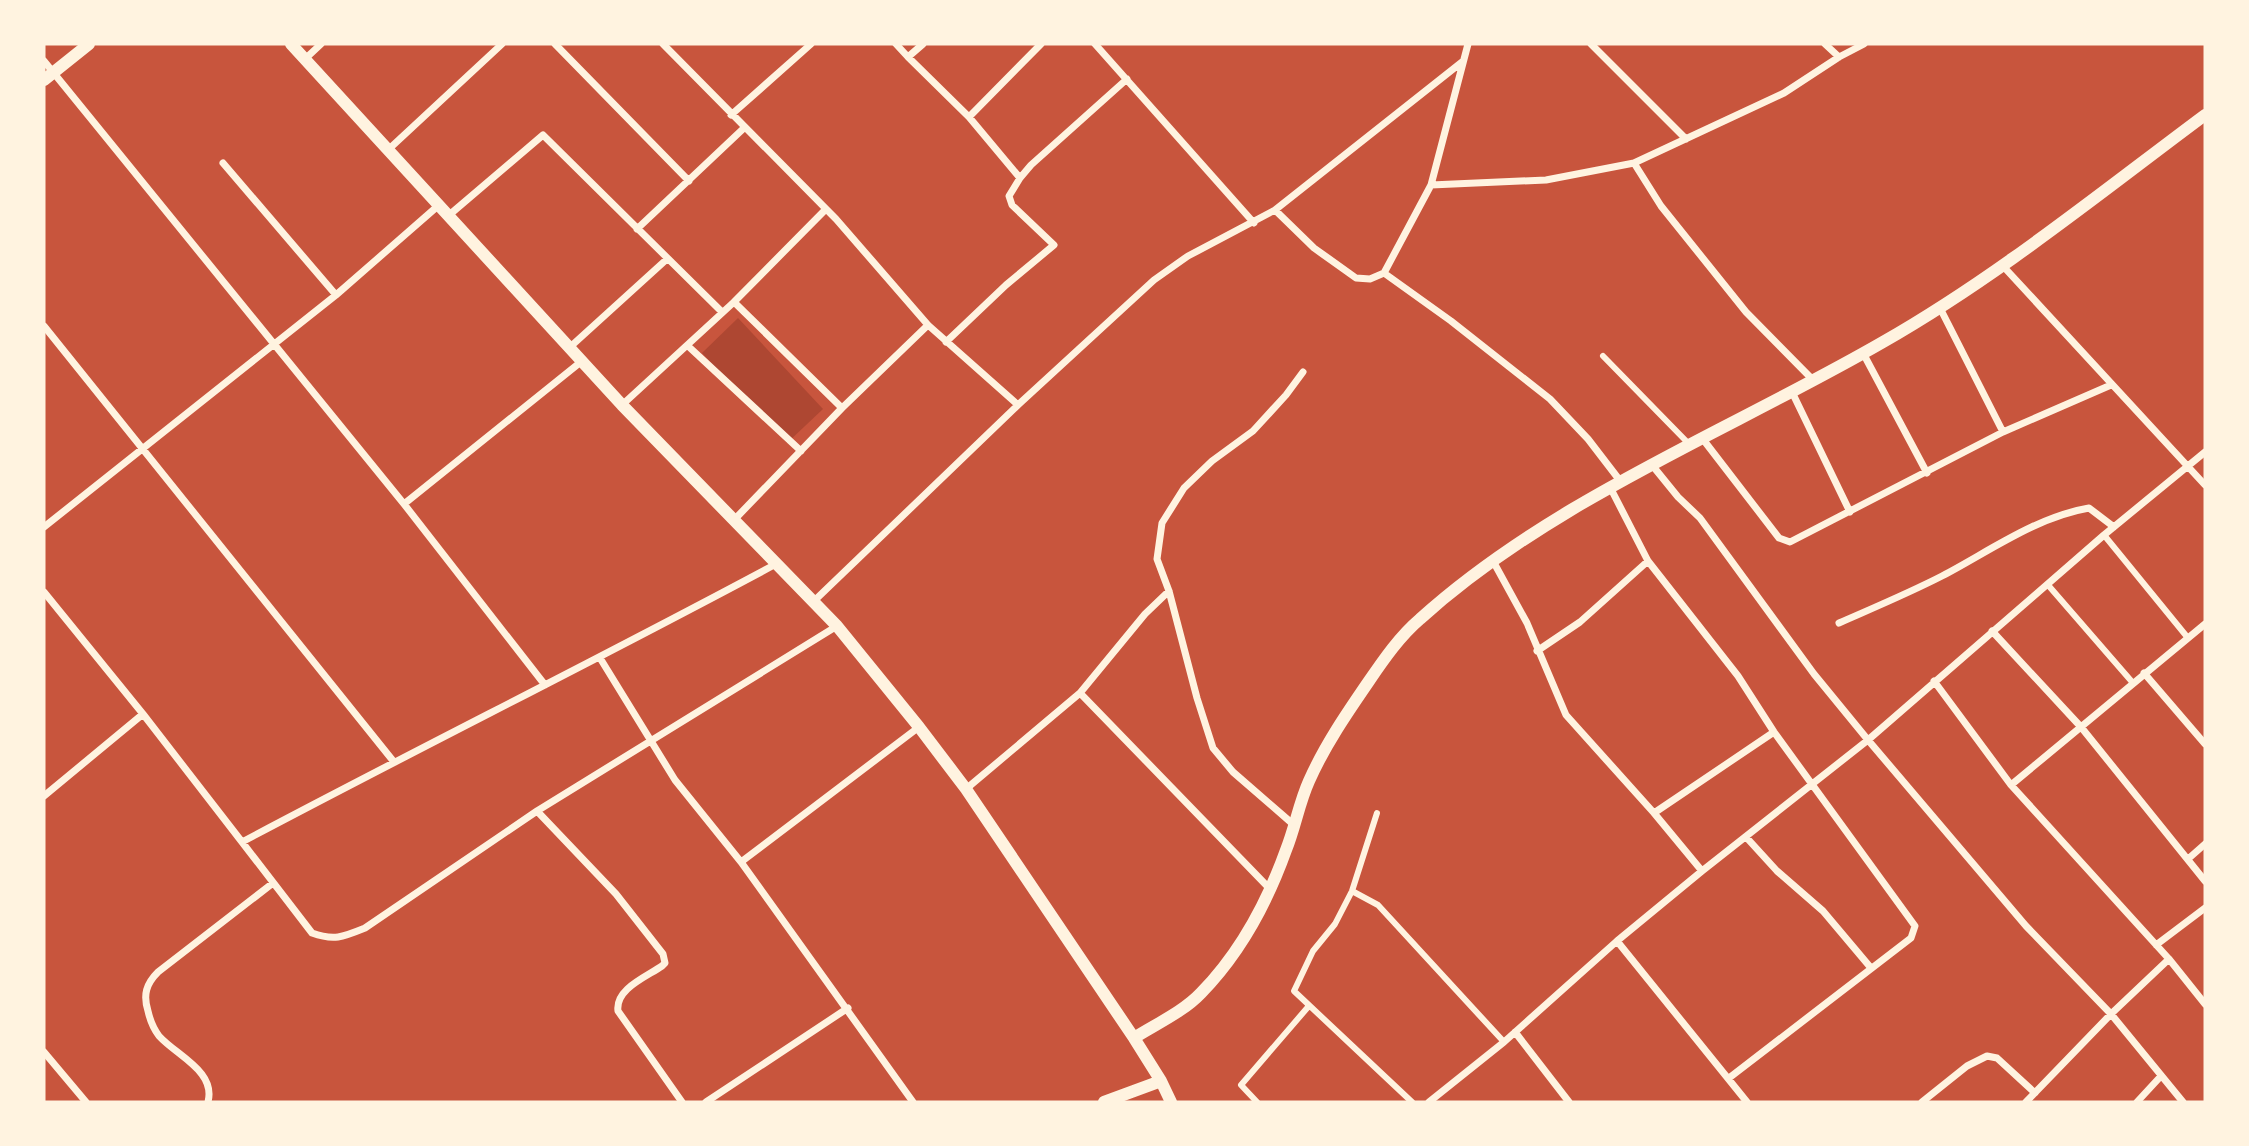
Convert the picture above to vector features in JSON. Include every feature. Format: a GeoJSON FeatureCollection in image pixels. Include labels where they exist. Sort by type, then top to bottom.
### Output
{"type":"FeatureCollection","features":[{"type":"Feature","properties":{"kind":"street"},"geometry":{"type":"LineString","coordinates":[[48,76],[89,44]]}},
{"type":"Feature","properties":{"kind":"street"},"geometry":{"type":"LineString","coordinates":[[291,44],[622,405],[837,626],[966,789],[1134,1038],[1171,1102]]}},
{"type":"Feature","properties":{"kind":"street"},"geometry":{"type":"LineString","coordinates":[[305,59],[321,44]]}},
{"type":"Feature","properties":{"kind":"street"},"geometry":{"type":"LineString","coordinates":[[389,149],[502,44]]}},
{"type":"Feature","properties":{"kind":"street"},"geometry":{"type":"LineString","coordinates":[[555,44],[689,181]]}},
{"type":"Feature","properties":{"kind":"street"},"geometry":{"type":"LineString","coordinates":[[663,44],[826,209],[928,325],[1018,405]]}},
{"type":"Feature","properties":{"kind":"street"},"geometry":{"type":"LineString","coordinates":[[731,115],[811,44]]}},
{"type":"Feature","properties":{"kind":"street"},"geometry":{"type":"LineString","coordinates":[[896,44],[969,117],[1020,178]]}},
{"type":"Feature","properties":{"kind":"street"},"geometry":{"type":"LineString","coordinates":[[908,57],[923,44]]}},
{"type":"Feature","properties":{"kind":"street"},"geometry":{"type":"LineString","coordinates":[[969,117],[1041,44]]}},
{"type":"Feature","properties":{"kind":"street"},"geometry":{"type":"LineString","coordinates":[[1095,44],[1254,222]]}},
{"type":"Feature","properties":{"kind":"street"},"geometry":{"type":"LineString","coordinates":[[1275,210],[1314,248],[1356,278],[1370,279],[1384,274],[1431,185],[1468,44]]}},
{"type":"Feature","properties":{"kind":"street"},"geometry":{"type":"LineString","coordinates":[[1591,44],[1686,139]]}},
{"type":"Feature","properties":{"kind":"street"},"geometry":{"type":"LineString","coordinates":[[1825,44],[1839,57]]}},
{"type":"Feature","properties":{"kind":"street"},"geometry":{"type":"LineString","coordinates":[[1431,185],[1546,180],[1634,163],[1784,93],[1864,44]]}},
{"type":"Feature","properties":{"kind":"street"},"geometry":{"type":"LineString","coordinates":[[44,61],[48,76],[274,343],[545,685]]}},
{"type":"Feature","properties":{"kind":"street"},"geometry":{"type":"LineString","coordinates":[[813,602],[1018,405],[1154,280],[1206,246],[1275,210],[1462,62]]}},
{"type":"Feature","properties":{"kind":"street"},"geometry":{"type":"LineString","coordinates":[[946,342],[1006,285],[1054,245],[1012,205],[1009,196],[1031,165],[1127,79]]}},
{"type":"Feature","properties":{"kind":"street"},"geometry":{"type":"LineString","coordinates":[[1134,1038],[1188,1005],[1230,960],[1259,915],[1294,825],[1307,783],[1334,732],[1385,659],[1416,622],[1460,584],[1616,485],[1792,392],[1940,308],[2205,115]]}},
{"type":"Feature","properties":{"kind":"street"},"geometry":{"type":"LineString","coordinates":[[637,229],[744,128]]}},
{"type":"Feature","properties":{"kind":"street"},"geometry":{"type":"LineString","coordinates":[[448,216],[543,135],[722,313]]}},
{"type":"Feature","properties":{"kind":"street"},"geometry":{"type":"LineString","coordinates":[[223,163],[336,295]]}},
{"type":"Feature","properties":{"kind":"street"},"geometry":{"type":"LineString","coordinates":[[1634,163],[1661,206],[1746,312],[1813,380]]}},
{"type":"Feature","properties":{"kind":"street"},"geometry":{"type":"LineString","coordinates":[[44,527],[336,295],[439,205]]}},
{"type":"Feature","properties":{"kind":"street"},"geometry":{"type":"LineString","coordinates":[[622,405],[734,302],[826,209]]}},
{"type":"Feature","properties":{"kind":"street"},"geometry":{"type":"LineString","coordinates":[[569,348],[667,259]]}},
{"type":"Feature","properties":{"kind":"street"},"geometry":{"type":"LineString","coordinates":[[2002,265],[2205,485]]}},
{"type":"Feature","properties":{"kind":"street"},"geometry":{"type":"LineString","coordinates":[[1384,274],[1451,321],[1550,399],[1588,439],[1616,485],[1648,561],[1738,676],[1811,785],[1914,926],[1911,938],[1729,1078]]}},
{"type":"Feature","properties":{"kind":"street"},"geometry":{"type":"LineString","coordinates":[[734,302],[842,408]]}},
{"type":"Feature","properties":{"kind":"street"},"geometry":{"type":"LineString","coordinates":[[1940,308],[2003,432]]}},
{"type":"Feature","properties":{"kind":"street"},"geometry":{"type":"LineString","coordinates":[[734,520],[842,408],[928,325]]}},
{"type":"Feature","properties":{"kind":"street"},"geometry":{"type":"LineString","coordinates":[[44,326],[394,762]]}},
{"type":"Feature","properties":{"kind":"street"},"geometry":{"type":"LineString","coordinates":[[688,346],[801,451]]}},
{"type":"Feature","properties":{"kind":"street"},"geometry":{"type":"LineString","coordinates":[[1863,353],[1927,473]]}},
{"type":"Feature","properties":{"kind":"street"},"geometry":{"type":"LineString","coordinates":[[1603,355],[1690,445]]}},
{"type":"Feature","properties":{"kind":"street"},"geometry":{"type":"LineString","coordinates":[[404,504],[582,361]]}},
{"type":"Feature","properties":{"kind":"street"},"geometry":{"type":"LineString","coordinates":[[1294,825],[1233,772],[1213,748],[1197,698],[1170,591],[1157,559],[1162,523],[1184,488],[1212,461],[1253,431],[1303,372]]}},
{"type":"Feature","properties":{"kind":"street"},"geometry":{"type":"LineString","coordinates":[[1702,438],[1779,538],[1784,541],[1795,540],[2003,432],[2111,385]]}},
{"type":"Feature","properties":{"kind":"street"},"geometry":{"type":"LineString","coordinates":[[1792,392],[1850,512]]}},
{"type":"Feature","properties":{"kind":"street"},"geometry":{"type":"LineString","coordinates":[[1429,1102],[1504,1042],[1617,941],[1868,740],[2104,535],[2205,452]]}},
{"type":"Feature","properties":{"kind":"street"},"geometry":{"type":"LineString","coordinates":[[1652,465],[1678,497],[1700,518],[1814,674],[1868,740],[2026,926],[2111,1014],[2183,1102]]}},
{"type":"Feature","properties":{"kind":"street"},"geometry":{"type":"LineString","coordinates":[[1839,623],[1939,578],[2029,529],[2070,511],[2089,508],[2114,527]]}},
{"type":"Feature","properties":{"kind":"street"},"geometry":{"type":"LineString","coordinates":[[2104,535],[2188,638]]}},
{"type":"Feature","properties":{"kind":"street"},"geometry":{"type":"LineString","coordinates":[[1493,561],[1527,623],[1566,715],[1702,871]]}},
{"type":"Feature","properties":{"kind":"street"},"geometry":{"type":"LineString","coordinates":[[1537,651],[1580,622],[1648,561]]}},
{"type":"Feature","properties":{"kind":"street"},"geometry":{"type":"LineString","coordinates":[[242,842],[600,658],[776,564]]}},
{"type":"Feature","properties":{"kind":"street"},"geometry":{"type":"LineString","coordinates":[[2048,585],[2133,683]]}},
{"type":"Feature","properties":{"kind":"street"},"geometry":{"type":"LineString","coordinates":[[966,789],[1080,693],[1145,614],[1170,591]]}},
{"type":"Feature","properties":{"kind":"street"},"geometry":{"type":"LineString","coordinates":[[44,592],[144,714],[312,933],[327,939],[365,928],[537,811],[837,626]]}},
{"type":"Feature","properties":{"kind":"street"},"geometry":{"type":"LineString","coordinates":[[2011,785],[2205,624]]}},
{"type":"Feature","properties":{"kind":"street"},"geometry":{"type":"LineString","coordinates":[[1992,631],[2081,727],[2205,881]]}},
{"type":"Feature","properties":{"kind":"street"},"geometry":{"type":"LineString","coordinates":[[600,658],[676,780],[741,862],[913,1102]]}},
{"type":"Feature","properties":{"kind":"street"},"geometry":{"type":"LineString","coordinates":[[2144,673],[2205,744]]}},
{"type":"Feature","properties":{"kind":"street"},"geometry":{"type":"LineString","coordinates":[[1934,681],[2011,785],[2169,959],[2205,1003]]}},
{"type":"Feature","properties":{"kind":"street"},"geometry":{"type":"LineString","coordinates":[[1080,693],[1270,889]]}},
{"type":"Feature","properties":{"kind":"street"},"geometry":{"type":"LineString","coordinates":[[44,796],[144,714]]}},
{"type":"Feature","properties":{"kind":"street"},"geometry":{"type":"LineString","coordinates":[[741,862],[919,727]]}},
{"type":"Feature","properties":{"kind":"street"},"geometry":{"type":"LineString","coordinates":[[1654,813],[1774,732]]}},
{"type":"Feature","properties":{"kind":"street"},"geometry":{"type":"LineString","coordinates":[[537,811],[616,894],[663,954],[665,963],[662,967],[622,993],[617,1003],[618,1011],[682,1102]]}},
{"type":"Feature","properties":{"kind":"street"},"geometry":{"type":"LineString","coordinates":[[1377,813],[1352,891],[1335,924],[1313,951],[1294,991],[1412,1102]]}},
{"type":"Feature","properties":{"kind":"street"},"geometry":{"type":"LineString","coordinates":[[1746,837],[1777,872],[1824,911],[1871,968]]}},
{"type":"Feature","properties":{"kind":"street"},"geometry":{"type":"LineString","coordinates":[[2188,859],[2205,844]]}},
{"type":"Feature","properties":{"kind":"street"},"geometry":{"type":"LineString","coordinates":[[208,1102],[210,1090],[205,1079],[197,1068],[159,1035],[151,1021],[145,1003],[145,990],[158,972],[273,883]]}},
{"type":"Feature","properties":{"kind":"street"},"geometry":{"type":"LineString","coordinates":[[1352,891],[1378,905],[1504,1042]]}},
{"type":"Feature","properties":{"kind":"street"},"geometry":{"type":"LineString","coordinates":[[2156,945],[2205,908]]}},
{"type":"Feature","properties":{"kind":"street"},"geometry":{"type":"LineString","coordinates":[[1617,941],[1747,1102]]}},
{"type":"Feature","properties":{"kind":"street"},"geometry":{"type":"LineString","coordinates":[[2026,1102],[2111,1014],[2169,959]]}},
{"type":"Feature","properties":{"kind":"street"},"geometry":{"type":"LineString","coordinates":[[1256,1102],[1241,1085],[1308,1007]]}},
{"type":"Feature","properties":{"kind":"street"},"geometry":{"type":"LineString","coordinates":[[706,1102],[848,1008]]}},
{"type":"Feature","properties":{"kind":"street"},"geometry":{"type":"LineString","coordinates":[[1515,1032],[1569,1102]]}},
{"type":"Feature","properties":{"kind":"street"},"geometry":{"type":"LineString","coordinates":[[44,1052],[86,1102]]}},
{"type":"Feature","properties":{"kind":"street"},"geometry":{"type":"LineString","coordinates":[[1922,1102],[1967,1066],[1987,1056],[1997,1058],[2035,1093]]}},
{"type":"Feature","properties":{"kind":"street"},"geometry":{"type":"LineString","coordinates":[[2137,1102],[2161,1076]]}},
{"type":"Feature","properties":{"kind":"street"},"geometry":{"type":"LineString","coordinates":[[1104,1102],[1161,1081]]}},
{"type":"Feature","properties":{"kind":"shaded area"},"geometry":{"type":"Polygon","coordinates":[[[738,318],[823,409],[787,443],[702,353],[738,318]]]}}]}
